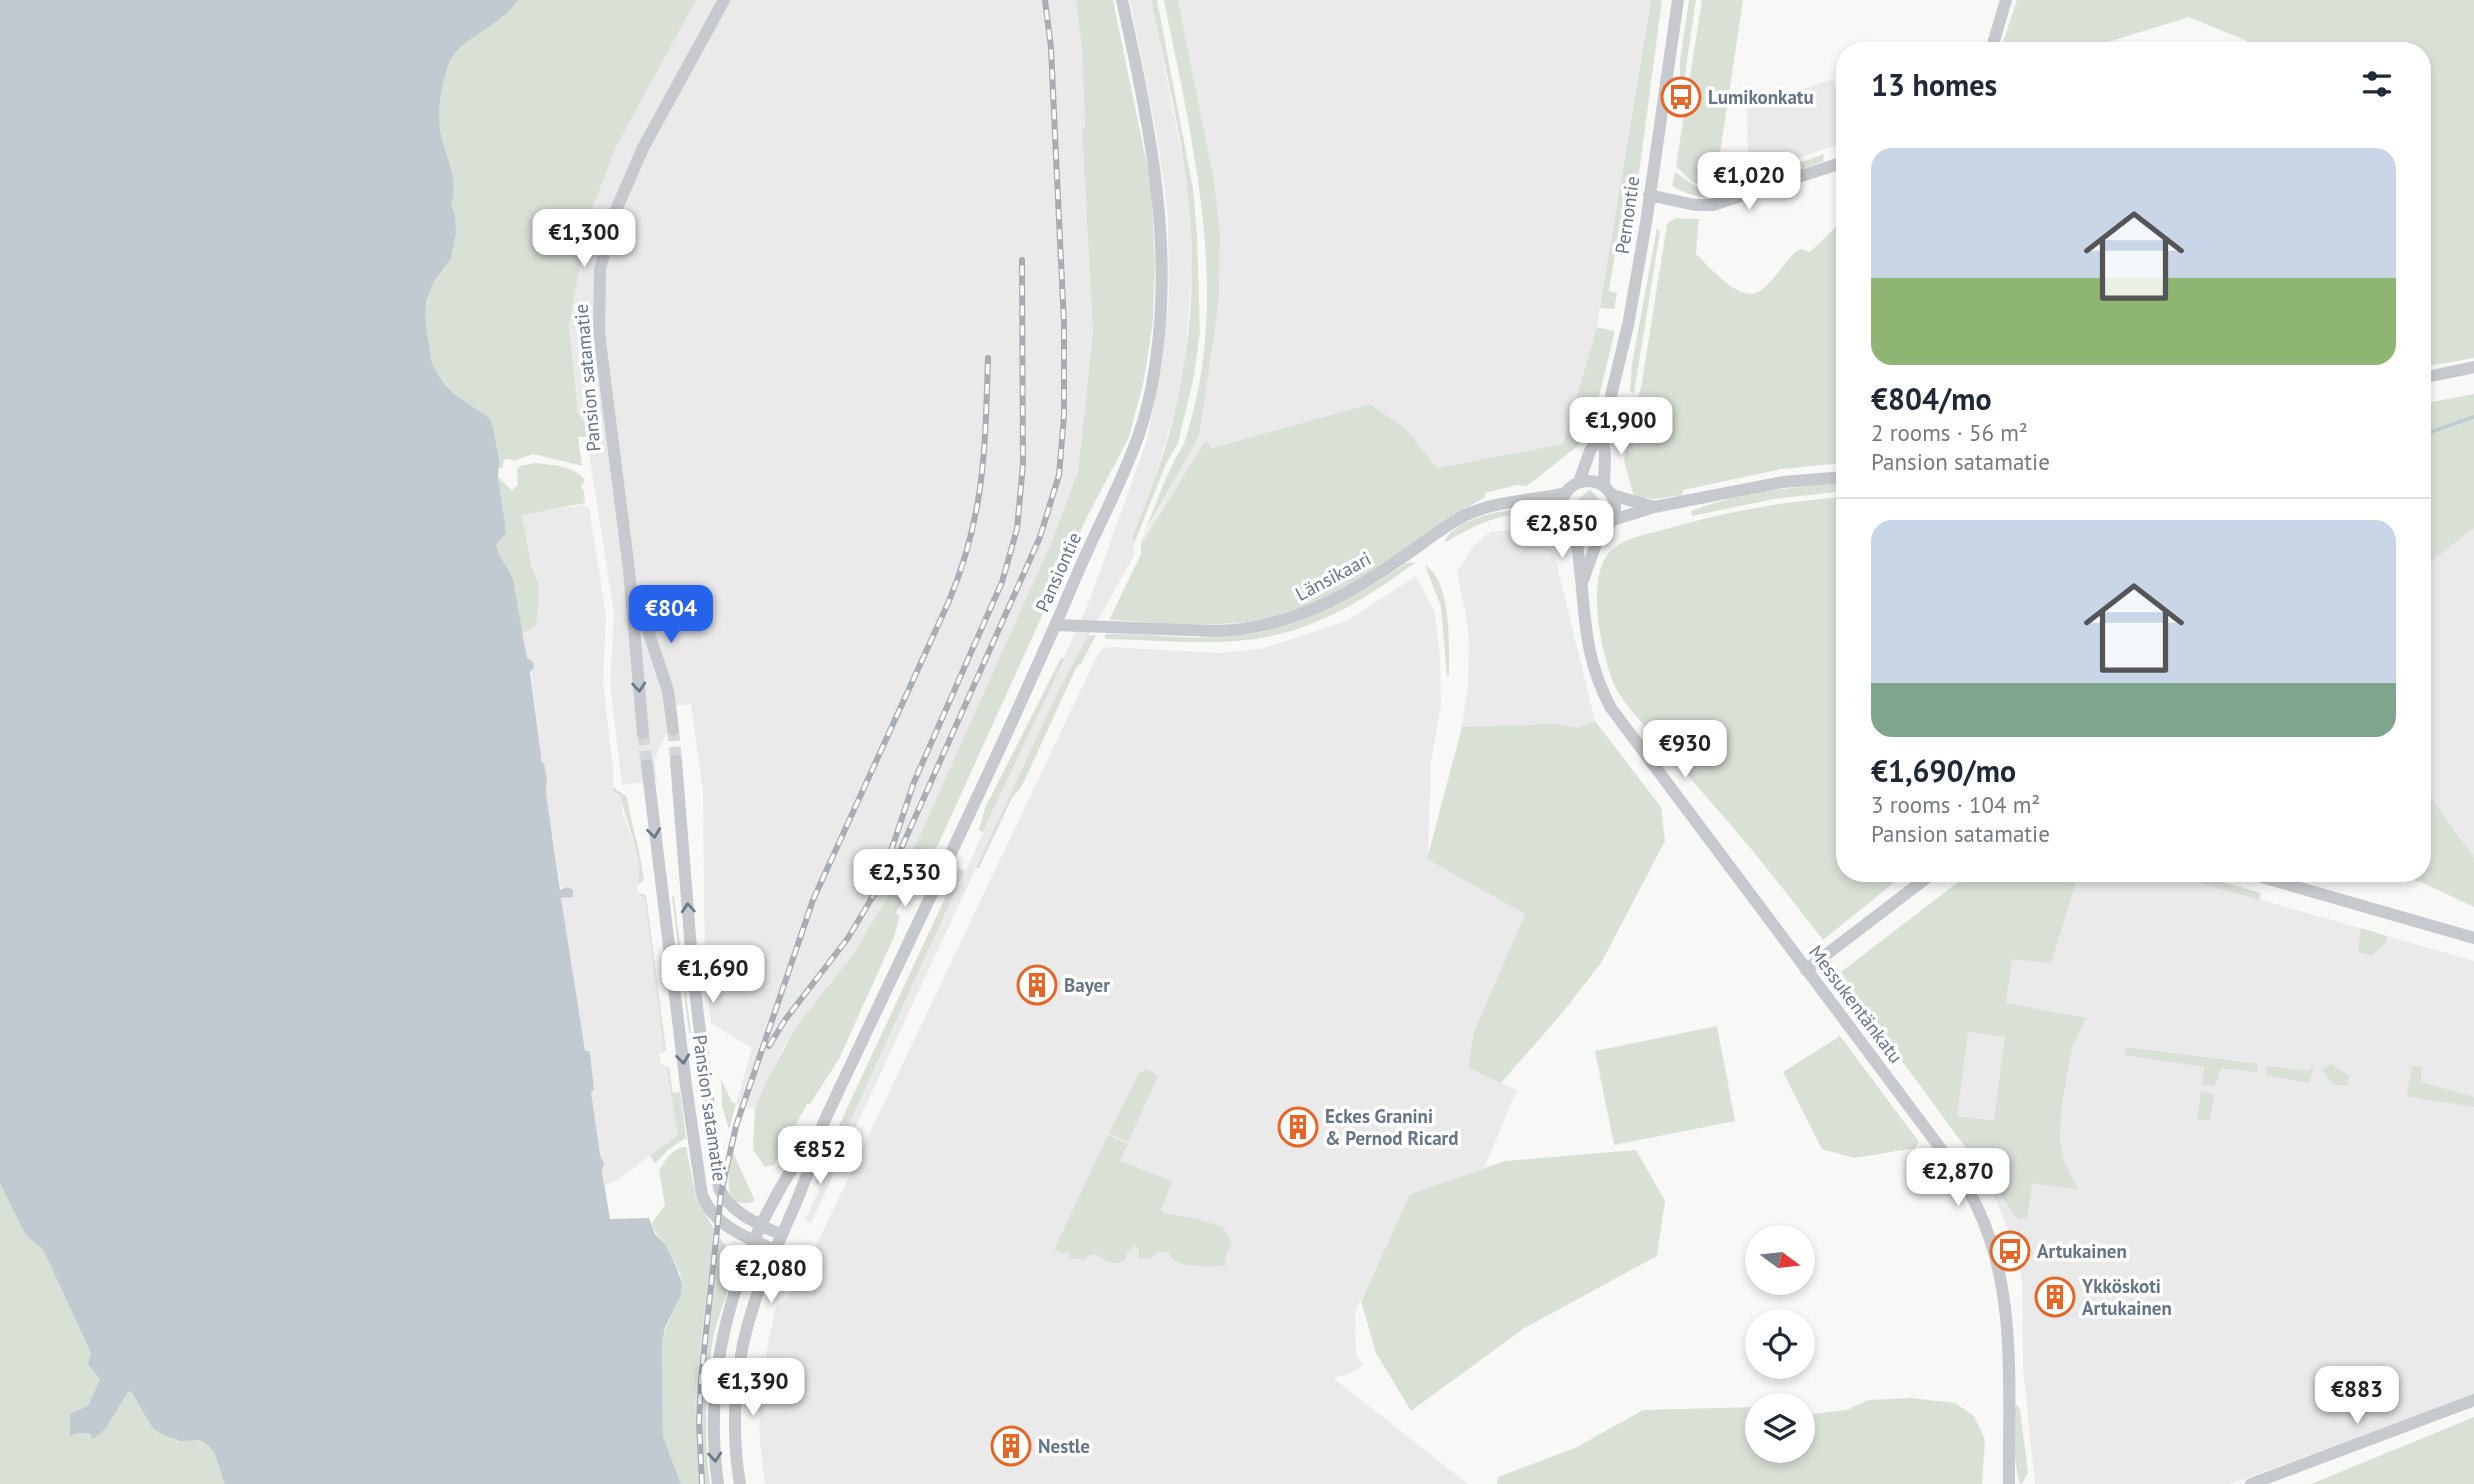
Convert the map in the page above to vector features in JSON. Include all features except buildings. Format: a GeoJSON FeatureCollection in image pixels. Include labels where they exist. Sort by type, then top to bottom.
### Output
{"type":"FeatureCollection","features":[{"type":"Feature","properties":{"kind":"street","name":"Pansion satamatie"},"geometry":{"type":"LineString","coordinates":[[643,733],[629,570],[599,332],[600,270],[612,219],[643,148],[724,0]]}},
{"type":"Feature","properties":{"kind":"street","name":"Pansiontie"},"geometry":{"type":"LineString","coordinates":[[740,1484],[736,1420],[742,1353],[753,1306],[804,1184],[823,1124],[1055,625],[1140,431],[1148,402],[1159,336],[1163,264],[1158,192],[1122,0]]}},
{"type":"Feature","properties":{"kind":"street","name":"Pernontie"},"geometry":{"type":"LineString","coordinates":[[1579,482],[1590,451],[1602,433],[1628,325],[1678,0]]}},
{"type":"Feature","properties":{"kind":"street"},"geometry":{"type":"LineString","coordinates":[[1993,42],[2006,0]]}},
{"type":"Feature","properties":{"kind":"street"},"geometry":{"type":"LineString","coordinates":[[1649,195],[1695,205],[1713,205],[1836,165]]}},
{"type":"Feature","properties":{"kind":"street"},"geometry":{"type":"LineString","coordinates":[[2431,376],[2474,367]]}},
{"type":"Feature","properties":{"kind":"street","name":"Pernontie"},"geometry":{"type":"LineString","coordinates":[[1602,433],[1608,490]]}},
{"type":"Feature","properties":{"kind":"street"},"geometry":{"type":"LineString","coordinates":[[1527,501],[1563,518],[1575,532],[1587,535],[1600,533],[1613,520],[1654,507],[1783,482],[1836,478]]}},
{"type":"Feature","properties":{"kind":"street"},"geometry":{"type":"LineString","coordinates":[[1563,518],[1561,503],[1565,494],[1579,482],[1594,481],[1608,490],[1654,507]]}},
{"type":"Feature","properties":{"kind":"street"},"geometry":{"type":"LineString","coordinates":[[1608,490],[1615,506],[1613,520]]}},
{"type":"Feature","properties":{"kind":"street","name":"Länsikaari"},"geometry":{"type":"LineString","coordinates":[[1055,625],[1216,631],[1272,624],[1307,613],[1346,593],[1462,517],[1496,504],[1565,494]]}},
{"type":"Feature","properties":{"kind":"street","name":"Messukentänkatu"},"geometry":{"type":"LineString","coordinates":[[1575,532],[1583,580],[1584,620],[1589,654],[1611,708],[1946,1156],[1978,1208],[1999,1269],[2005,1307],[2009,1484]]}},
{"type":"Feature","properties":{"kind":"street","name":"Messukentänkatu"},"geometry":{"type":"LineString","coordinates":[[1583,580],[1600,533]]}},
{"type":"Feature","properties":{"kind":"street","name":"Pansion satamatie"},"geometry":{"type":"LineString","coordinates":[[629,570],[668,691],[673,729]]}},
{"type":"Feature","properties":{"kind":"street","name":"Pansion satamatie"},"geometry":{"type":"LineString","coordinates":[[676,761],[693,974],[719,1188],[726,1200],[746,1217],[782,1235]]}},
{"type":"Feature","properties":{"kind":"street","name":"Pansion satamatie"},"geometry":{"type":"LineString","coordinates":[[647,765],[682,1058],[702,1195],[714,1216],[740,1234],[775,1250]]}},
{"type":"Feature","properties":{"kind":"street"},"geometry":{"type":"LineString","coordinates":[[1806,970],[1921,882]]}},
{"type":"Feature","properties":{"kind":"street"},"geometry":{"type":"LineString","coordinates":[[2279,882],[2474,938]]}},
{"type":"Feature","properties":{"kind":"street","name":"Pansiontie"},"geometry":{"type":"LineString","coordinates":[[718,1484],[714,1439],[718,1364],[731,1306],[761,1225],[787,1174],[823,1124]]}},
{"type":"Feature","properties":{"kind":"street"},"geometry":{"type":"LineString","coordinates":[[2251,1484],[2474,1400]]}},
{"type":"Feature","properties":{"kind":"shaded area"},"geometry":{"type":"Polygon","coordinates":[[[0,0],[518,0],[501,18],[455,53],[445,77],[439,122],[453,176],[451,204],[456,233],[451,258],[434,281],[426,301],[425,320],[432,364],[443,383],[489,418],[493,428],[506,533],[496,545],[513,580],[527,658],[533,662],[534,668],[530,672],[542,763],[547,779],[546,793],[560,890],[568,887],[573,890],[573,897],[561,898],[585,1051],[590,1054],[594,1090],[591,1092],[600,1155],[604,1163],[602,1171],[610,1219],[649,1218],[655,1234],[666,1246],[677,1268],[682,1284],[681,1294],[665,1328],[662,1343],[663,1436],[681,1484],[225,1484],[215,1454],[209,1446],[200,1440],[181,1441],[163,1435],[152,1427],[131,1391],[105,1429],[93,1439],[90,1433],[70,1436],[70,1414],[88,1406],[100,1380],[88,1364],[91,1353],[43,1249],[26,1235],[0,1183],[0,0]]]}},
{"type":"Feature","properties":{"kind":"shaded area"},"geometry":{"type":"Polygon","coordinates":[[[492,0],[696,0],[615,149],[589,218],[569,325],[578,413],[584,421],[587,437],[578,437],[582,466],[533,454],[514,461],[504,460],[502,468],[498,468],[442,403],[408,330],[417,101],[492,0]]]}},
{"type":"Feature","properties":{"kind":"shaded area"},"geometry":{"type":"Polygon","coordinates":[[[696,0],[1076,0],[1082,50],[1085,128],[1082,131],[1093,332],[1078,471],[1052,541],[923,834],[854,953],[798,1024],[781,1052],[755,1109],[745,1107],[726,1180],[720,1221],[702,1449],[705,1484],[699,1484],[695,1395],[709,1263],[719,1188],[739,1105],[736,1104],[752,1048],[711,1023],[705,967],[703,793],[691,704],[664,707],[667,733],[654,760],[657,780],[622,785],[610,683],[614,614],[584,421],[578,413],[569,325],[589,218],[615,149],[696,0]]]}},
{"type":"Feature","properties":{"kind":"shaded area"},"geometry":{"type":"Polygon","coordinates":[[[1076,0],[1113,0],[1151,184],[1155,264],[1153,321],[1144,380],[1129,437],[1086,519],[938,845],[921,862],[896,913],[900,915],[894,937],[839,1059],[810,1104],[807,1104],[774,1165],[765,1167],[753,1150],[755,1109],[766,1082],[796,1027],[854,953],[910,858],[1052,541],[1078,471],[1093,332],[1082,131],[1085,127],[1082,50],[1076,0]]]}},
{"type":"Feature","properties":{"kind":"shaded area"},"geometry":{"type":"Polygon","coordinates":[[[1130,0],[1151,0],[1186,176],[1192,269],[1184,370],[1175,410],[1155,477],[1132,537],[1135,554],[1060,687],[811,1223],[805,1220],[1087,607],[1147,440],[1162,364],[1169,297],[1168,215],[1157,136],[1130,0]]]}},
{"type":"Feature","properties":{"kind":"shaded area"},"geometry":{"type":"Polygon","coordinates":[[[1151,0],[1157,0],[1193,189],[1200,331],[1194,376],[1178,443],[1166,464],[1134,544],[1132,538],[1158,471],[1174,415],[1187,348],[1192,280],[1186,178],[1175,111],[1151,0]]]}},
{"type":"Feature","properties":{"kind":"shaded area"},"geometry":{"type":"Polygon","coordinates":[[[1164,0],[1178,0],[1214,180],[1220,234],[1219,302],[1200,431],[1143,535],[1185,440],[1199,383],[1206,328],[1207,273],[1203,218],[1186,108],[1164,0]]]}},
{"type":"Feature","properties":{"kind":"shaded area"},"geometry":{"type":"Polygon","coordinates":[[[1178,0],[1651,0],[1597,327],[1564,444],[1437,468],[1405,428],[1370,404],[1212,448],[1206,441],[1141,545],[1200,431],[1219,302],[1220,234],[1214,180],[1178,0]]]}},
{"type":"Feature","properties":{"kind":"shaded area"},"geometry":{"type":"Polygon","coordinates":[[[1651,0],[1662,0],[1633,219],[1621,218],[1609,291],[1617,293],[1614,309],[1600,308],[1651,0]]]}},
{"type":"Feature","properties":{"kind":"shaded area"},"geometry":{"type":"Polygon","coordinates":[[[1689,0],[1696,0],[1680,94],[1680,60],[1689,0]]]}},
{"type":"Feature","properties":{"kind":"shaded area"},"geometry":{"type":"Polygon","coordinates":[[[1702,0],[1743,0],[1715,187],[1692,182],[1676,166],[1702,0]]]}},
{"type":"Feature","properties":{"kind":"shaded area"},"geometry":{"type":"Polygon","coordinates":[[[2017,0],[2474,0],[2474,358],[2431,365],[2431,42],[2248,42],[2189,17],[2108,42],[2003,42],[2017,0]]]}},
{"type":"Feature","properties":{"kind":"shaded area"},"geometry":{"type":"Polygon","coordinates":[[[1833,79],[1836,87],[1836,146],[1748,174],[1747,108],[1833,79]]]}},
{"type":"Feature","properties":{"kind":"shaded area"},"geometry":{"type":"Polygon","coordinates":[[[1824,154],[1823,161],[1819,163],[1746,189],[1738,185],[1824,154]]]}},
{"type":"Feature","properties":{"kind":"shaded area"},"geometry":{"type":"Polygon","coordinates":[[[1675,172],[1702,189],[1723,188],[1715,197],[1687,193],[1672,186],[1675,172]]]}},
{"type":"Feature","properties":{"kind":"shaded area"},"geometry":{"type":"Polygon","coordinates":[[[1675,218],[1699,219],[1696,254],[1733,288],[1750,294],[1767,285],[1795,252],[1800,249],[1810,252],[1836,227],[1836,464],[1782,469],[1683,490],[1682,495],[1654,499],[1634,497],[1624,460],[1642,382],[1667,224],[1675,218]]]}},
{"type":"Feature","properties":{"kind":"shaded area"},"geometry":{"type":"Polygon","coordinates":[[[1657,228],[1660,232],[1634,393],[1630,392],[1632,364],[1657,228]]]}},
{"type":"Feature","properties":{"kind":"shaded area"},"geometry":{"type":"Polygon","coordinates":[[[1597,327],[1614,331],[1614,335],[1589,437],[1527,486],[1517,485],[1485,493],[1485,497],[1345,587],[1286,613],[1255,621],[1219,624],[1109,620],[1141,554],[1141,545],[1206,440],[1212,448],[1370,404],[1405,428],[1437,468],[1563,444],[1597,327]]]}},
{"type":"Feature","properties":{"kind":"shaded area"},"geometry":{"type":"Polygon","coordinates":[[[2474,394],[2474,528],[2431,562],[2431,402],[2474,394]]]}},
{"type":"Feature","properties":{"kind":"shaded area"},"geometry":{"type":"Polygon","coordinates":[[[536,463],[563,467],[580,475],[585,480],[581,486],[585,503],[522,515],[538,595],[536,625],[523,633],[508,626],[487,502],[498,477],[512,490],[518,485],[517,470],[520,466],[536,463]]]}},
{"type":"Feature","properties":{"kind":"shaded area"},"geometry":{"type":"Polygon","coordinates":[[[1836,483],[1836,492],[1774,499],[1692,516],[1691,511],[1728,499],[1836,483]]]}},
{"type":"Feature","properties":{"kind":"shaded area"},"geometry":{"type":"Polygon","coordinates":[[[1590,489],[1607,509],[1587,525],[1571,506],[1590,489]]]}},
{"type":"Feature","properties":{"kind":"shaded area"},"geometry":{"type":"Polygon","coordinates":[[[1836,498],[1836,882],[1895,882],[1823,940],[1744,840],[1621,696],[1611,677],[1598,620],[1598,581],[1602,565],[1614,548],[1627,540],[1729,513],[1798,501],[1836,498]]]}},
{"type":"Feature","properties":{"kind":"shaded area"},"geometry":{"type":"Polygon","coordinates":[[[583,505],[589,508],[606,615],[603,683],[613,768],[613,791],[621,796],[623,814],[640,861],[638,893],[645,899],[664,1049],[659,1054],[661,1064],[667,1068],[678,1135],[616,1181],[605,1185],[602,1170],[604,1163],[600,1155],[561,898],[567,897],[565,890],[561,890],[530,661],[527,658],[523,633],[536,625],[537,575],[522,514],[583,505]]]}},
{"type":"Feature","properties":{"kind":"shaded area"},"geometry":{"type":"Polygon","coordinates":[[[1518,509],[1541,512],[1537,516],[1524,514],[1500,517],[1444,543],[1448,535],[1465,523],[1487,515],[1518,509]]]}},
{"type":"Feature","properties":{"kind":"shaded area"},"geometry":{"type":"Polygon","coordinates":[[[2474,528],[2474,857],[2431,798],[2431,562],[2474,528]]]}},
{"type":"Feature","properties":{"kind":"shaded area"},"geometry":{"type":"Polygon","coordinates":[[[1523,529],[1542,537],[1554,553],[1595,721],[1554,749],[1518,754],[1461,729],[1468,687],[1469,645],[1457,572],[1474,545],[1490,532],[1523,529]]]}},
{"type":"Feature","properties":{"kind":"shaded area"},"geometry":{"type":"Polygon","coordinates":[[[1416,562],[1378,589],[1336,613],[1270,636],[1212,642],[1104,637],[1106,634],[1120,634],[1219,637],[1271,630],[1318,614],[1407,563],[1416,562]]]}},
{"type":"Feature","properties":{"kind":"shaded area"},"geometry":{"type":"Polygon","coordinates":[[[1425,565],[1434,573],[1444,599],[1449,632],[1447,677],[1441,607],[1425,565]]]}},
{"type":"Feature","properties":{"kind":"shaded area"},"geometry":{"type":"Polygon","coordinates":[[[1416,576],[1435,612],[1440,658],[1441,705],[1431,761],[1428,858],[1525,914],[1474,1031],[1468,1068],[1517,1090],[1484,1168],[1410,1194],[1355,1313],[1356,1355],[1363,1365],[1348,1374],[1333,1378],[1468,1484],[765,1484],[760,1444],[759,1401],[776,1306],[789,1296],[800,1268],[805,1269],[1097,656],[1109,647],[1220,653],[1261,649],[1347,621],[1416,576]]]}},
{"type":"Feature","properties":{"kind":"shaded area"},"geometry":{"type":"Polygon","coordinates":[[[1096,635],[1081,664],[1077,666],[1022,786],[1012,798],[979,868],[976,868],[1060,687],[1088,636],[1096,635]]]}},
{"type":"Feature","properties":{"kind":"shaded area"},"geometry":{"type":"Polygon","coordinates":[[[1061,658],[1064,659],[983,832],[979,830],[985,808],[1061,658]]]}},
{"type":"Feature","properties":{"kind":"shaded area"},"geometry":{"type":"Polygon","coordinates":[[[1595,721],[1661,807],[1665,841],[1601,963],[1563,1012],[1501,1083],[1468,1068],[1474,1031],[1525,914],[1427,859],[1462,727],[1554,724],[1578,728],[1595,721]]]}},
{"type":"Feature","properties":{"kind":"shaded area"},"geometry":{"type":"Polygon","coordinates":[[[613,787],[627,797],[643,870],[644,880],[640,884],[637,883],[639,865],[634,842],[621,796],[613,791],[613,787]]]}},
{"type":"Feature","properties":{"kind":"shaded area"},"geometry":{"type":"Polygon","coordinates":[[[2431,798],[2474,857],[2474,907],[2420,882],[2431,882],[2431,798]]]}},
{"type":"Feature","properties":{"kind":"shaded area"},"geometry":{"type":"Polygon","coordinates":[[[959,868],[965,871],[821,1185],[816,1183],[822,1162],[959,868]]]}},
{"type":"Feature","properties":{"kind":"shaded area"},"geometry":{"type":"Polygon","coordinates":[[[1958,882],[2076,882],[2051,963],[2012,959],[2006,1003],[2086,1018],[2072,1047],[2061,1108],[2060,1142],[2064,1161],[2078,1190],[2032,1183],[2027,1219],[2018,1219],[1900,1058],[1898,1060],[1841,972],[1958,882]],[[1968,1032],[1957,1116],[1994,1121],[2005,1037],[1968,1032]]]}},
{"type":"Feature","properties":{"kind":"shaded area"},"geometry":{"type":"Polygon","coordinates":[[[1992,882],[2198,882],[2474,961],[2474,1395],[2230,1484],[2035,1484],[2023,1368],[2022,1279],[2015,1247],[1987,1177],[1900,1058],[1992,882]]]}},
{"type":"Feature","properties":{"kind":"shaded area"},"geometry":{"type":"Polygon","coordinates":[[[2198,882],[2223,882],[2261,893],[2259,900],[2198,882]]]}},
{"type":"Feature","properties":{"kind":"shaded area"},"geometry":{"type":"Polygon","coordinates":[[[638,893],[646,895],[666,1050],[659,1054],[664,1049],[645,899],[638,893]]]}},
{"type":"Feature","properties":{"kind":"shaded area"},"geometry":{"type":"Polygon","coordinates":[[[674,896],[691,1033],[672,897],[674,896]]]}},
{"type":"Feature","properties":{"kind":"shaded area"},"geometry":{"type":"Polygon","coordinates":[[[2361,928],[2387,936],[2386,943],[2372,955],[2358,952],[2361,928]]]}},
{"type":"Feature","properties":{"kind":"shaded area"},"geometry":{"type":"Polygon","coordinates":[[[1717,1026],[1735,1121],[1614,1145],[1595,1051],[1717,1026]]]}},
{"type":"Feature","properties":{"kind":"shaded area"},"geometry":{"type":"Polygon","coordinates":[[[1840,1036],[1919,1142],[1915,1148],[1854,1158],[1822,1149],[1783,1072],[1840,1036]]]}},
{"type":"Feature","properties":{"kind":"shaded area"},"geometry":{"type":"Polygon","coordinates":[[[2126,1047],[2258,1064],[2257,1072],[2221,1068],[2215,1086],[2202,1085],[2204,1067],[2125,1055],[2126,1047]]]}},
{"type":"Feature","properties":{"kind":"shaded area"},"geometry":{"type":"Polygon","coordinates":[[[0,1060],[336,1484],[0,1484],[0,1060]]]}},
{"type":"Feature","properties":{"kind":"shaded area"},"geometry":{"type":"Polygon","coordinates":[[[661,1064],[669,1068],[673,1093],[680,1092],[686,1138],[669,1149],[655,1163],[650,1156],[678,1135],[667,1068],[661,1064]]]}},
{"type":"Feature","properties":{"kind":"shaded area"},"geometry":{"type":"Polygon","coordinates":[[[2331,1064],[2349,1076],[2348,1086],[2332,1084],[2322,1069],[2331,1064]]]}},
{"type":"Feature","properties":{"kind":"shaded area"},"geometry":{"type":"Polygon","coordinates":[[[2267,1066],[2309,1071],[2314,1067],[2309,1083],[2266,1075],[2267,1066]]]}},
{"type":"Feature","properties":{"kind":"shaded area"},"geometry":{"type":"Polygon","coordinates":[[[2412,1066],[2421,1067],[2421,1082],[2474,1097],[2474,1107],[2407,1096],[2412,1066]]]}},
{"type":"Feature","properties":{"kind":"shaded area"},"geometry":{"type":"Polygon","coordinates":[[[1147,1069],[1158,1076],[1128,1142],[1109,1133],[1139,1073],[1147,1069]]]}},
{"type":"Feature","properties":{"kind":"shaded area"},"geometry":{"type":"Polygon","coordinates":[[[721,1079],[732,1102],[736,1104],[729,1130],[722,1106],[721,1079]]]}},
{"type":"Feature","properties":{"kind":"shaded area"},"geometry":{"type":"Polygon","coordinates":[[[2201,1092],[2214,1094],[2210,1121],[2197,1119],[2201,1092]]]}},
{"type":"Feature","properties":{"kind":"shaded area"},"geometry":{"type":"Polygon","coordinates":[[[1108,1135],[1128,1144],[1120,1161],[1172,1181],[1161,1210],[1164,1213],[1223,1227],[1232,1243],[1225,1256],[1227,1265],[1186,1264],[1175,1261],[1168,1252],[1157,1252],[1150,1259],[1139,1259],[1139,1248],[1134,1246],[1127,1252],[1125,1260],[1117,1263],[1107,1261],[1096,1254],[1085,1260],[1070,1258],[1068,1252],[1064,1254],[1054,1250],[1108,1135]]]}},
{"type":"Feature","properties":{"kind":"shaded area"},"geometry":{"type":"Polygon","coordinates":[[[686,1147],[696,1198],[714,1229],[695,1395],[699,1484],[681,1484],[663,1436],[662,1343],[679,1293],[681,1278],[675,1262],[652,1223],[665,1205],[659,1171],[673,1152],[686,1147]]]}},
{"type":"Feature","properties":{"kind":"shaded area"},"geometry":{"type":"Polygon","coordinates":[[[1636,1150],[1665,1201],[1657,1256],[1523,1329],[1411,1411],[1376,1353],[1361,1301],[1410,1194],[1505,1161],[1636,1150]]]}},
{"type":"Feature","properties":{"kind":"shaded area"},"geometry":{"type":"Polygon","coordinates":[[[733,1152],[755,1201],[744,1203],[731,1196],[729,1170],[733,1152]]]}},
{"type":"Feature","properties":{"kind":"shaded area"},"geometry":{"type":"Polygon","coordinates":[[[719,1237],[729,1254],[731,1275],[710,1357],[706,1412],[710,1484],[705,1484],[702,1422],[719,1237]]]}},
{"type":"Feature","properties":{"kind":"shaded area"},"geometry":{"type":"Polygon","coordinates":[[[1911,1398],[1955,1403],[1974,1416],[1985,1440],[1982,1484],[1497,1484],[1498,1477],[1577,1447],[1643,1410],[1745,1407],[1745,1463],[1815,1463],[1815,1414],[1847,1410],[1868,1400],[1911,1398]]]}},
{"type":"Feature","properties":{"kind":"shaded area"},"geometry":{"type":"Polygon","coordinates":[[[2016,1404],[2020,1409],[2028,1473],[2022,1484],[2018,1476],[2014,1444],[2016,1404]]]}},
{"type":"Feature","properties":{"kind":"shaded area"},"geometry":{"type":"Polygon","coordinates":[[[2474,1417],[2474,1484],[2311,1484],[2474,1417]]]}},
{"type":"Feature","properties":{"kind":"waterway"},"geometry":{"type":"LineString","coordinates":[[2431,432],[2474,417]]}},
{"type":"Feature","properties":{"kind":"tunnel"},"geometry":{"type":"LineString","coordinates":[[673,729],[676,761]]}},
{"type":"Feature","properties":{"kind":"tunnel"},"geometry":{"type":"LineString","coordinates":[[643,733],[647,765]]}},
{"type":"Feature","properties":{"kind":"railway"},"geometry":{"type":"LineString","coordinates":[[769,1046],[785,1020],[848,938],[901,849],[1040,537],[1059,475],[1064,416],[1064,323],[1051,48],[1045,0]]}},
{"type":"Feature","properties":{"kind":"railway"},"geometry":{"type":"LineString","coordinates":[[891,851],[914,782],[1002,582],[1017,529],[1023,464],[1022,260]]}},
{"type":"Feature","properties":{"kind":"railway"},"geometry":{"type":"LineString","coordinates":[[702,1484],[699,1422],[701,1379],[721,1193],[736,1126],[813,900],[949,601],[961,569],[970,539],[981,481],[988,358]]}},
{"type":"Feature","properties":{"kind":"place","name":"Lumikonkatu"},"geometry":{"type":"Point","coordinates":[1681,97]}},
{"type":"Feature","properties":{"kind":"place","name":"Bayer"},"geometry":{"type":"Point","coordinates":[1037,985]}},
{"type":"Feature","properties":{"kind":"place","name":"Eckes Granini & Pernod Ricard"},"geometry":{"type":"Point","coordinates":[1298,1127]}},
{"type":"Feature","properties":{"kind":"place","name":"Artukainen"},"geometry":{"type":"Point","coordinates":[2010,1251]}},
{"type":"Feature","properties":{"kind":"place","name":"Ykköskoti Artukainen"},"geometry":{"type":"Point","coordinates":[2055,1297]}},
{"type":"Feature","properties":{"kind":"place","name":"Nestle"},"geometry":{"type":"Point","coordinates":[1011,1446]}}]}
